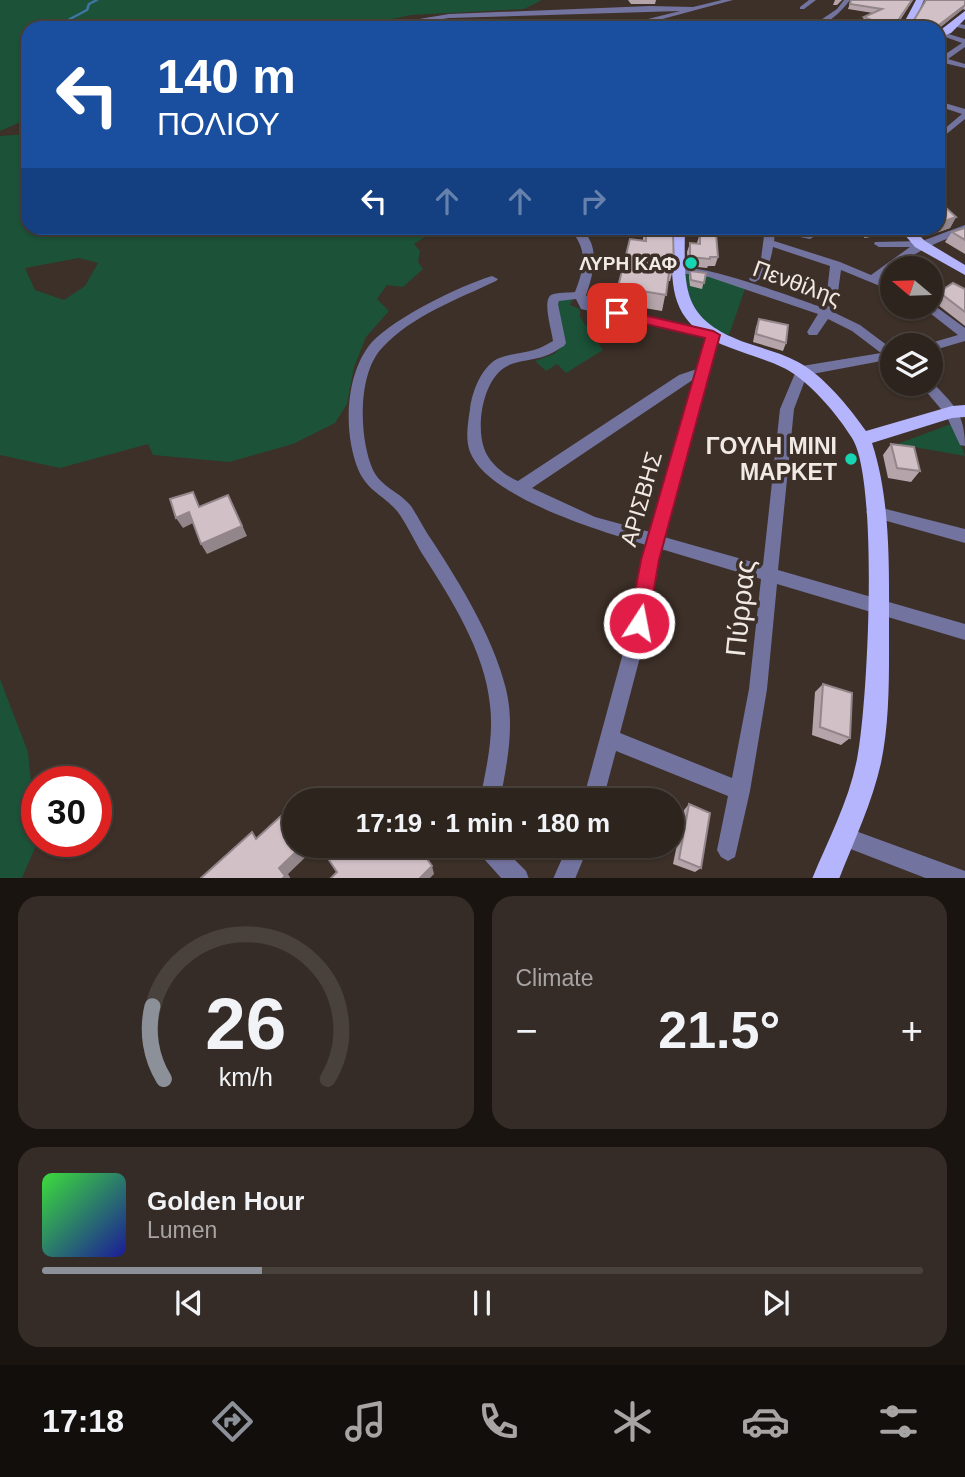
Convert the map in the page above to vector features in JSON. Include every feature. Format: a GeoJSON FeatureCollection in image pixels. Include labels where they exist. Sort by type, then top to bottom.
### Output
{"type":"FeatureCollection","features":[{"type":"Feature","properties":{"kind":"main road"},"geometry":{"type":"LineString","coordinates":[[909,21],[920,0]]}},
{"type":"Feature","properties":{"kind":"main road"},"geometry":{"type":"LineString","coordinates":[[960,26],[965,14]]}},
{"type":"Feature","properties":{"kind":"main road"},"geometry":{"type":"LineString","coordinates":[[679,235],[680,270],[690,317],[713,335],[802,371],[862,439],[870,463],[878,606],[875,717],[870,757],[861,795],[825,878]]}},
{"type":"Feature","properties":{"kind":"main road"},"geometry":{"type":"LineString","coordinates":[[912,235],[920,244],[965,271]]}},
{"type":"Feature","properties":{"kind":"main road"},"geometry":{"type":"LineString","coordinates":[[862,439],[958,412]]}},
{"type":"Feature","properties":{"kind":"street"},"geometry":{"type":"LineString","coordinates":[[647,21],[730,0]]}},
{"type":"Feature","properties":{"kind":"street"},"geometry":{"type":"LineString","coordinates":[[802,8],[813,0]]}},
{"type":"Feature","properties":{"kind":"street"},"geometry":{"type":"LineString","coordinates":[[823,21],[848,0]]}},
{"type":"Feature","properties":{"kind":"street"},"geometry":{"type":"LineString","coordinates":[[533,12],[550,5]]}},
{"type":"Feature","properties":{"kind":"street"},"geometry":{"type":"LineString","coordinates":[[416,21],[449,16],[533,12],[692,9]]}},
{"type":"Feature","properties":{"kind":"street"},"geometry":{"type":"LineString","coordinates":[[449,16],[452,21]]}},
{"type":"Feature","properties":{"kind":"street"},"geometry":{"type":"LineString","coordinates":[[945,36],[965,42]]}},
{"type":"Feature","properties":{"kind":"street"},"geometry":{"type":"LineString","coordinates":[[945,56],[965,42]]}},
{"type":"Feature","properties":{"kind":"street"},"geometry":{"type":"LineString","coordinates":[[945,61],[965,66]]}},
{"type":"Feature","properties":{"kind":"street"},"geometry":{"type":"LineString","coordinates":[[945,106],[965,114]]}},
{"type":"Feature","properties":{"kind":"street"},"geometry":{"type":"LineString","coordinates":[[945,129],[965,114]]}},
{"type":"Feature","properties":{"kind":"street"},"geometry":{"type":"LineString","coordinates":[[874,278],[894,260],[920,244],[965,229]]}},
{"type":"Feature","properties":{"kind":"street"},"geometry":{"type":"LineString","coordinates":[[582,235],[585,238],[589,268],[580,295],[585,306],[713,335]]}},
{"type":"Feature","properties":{"kind":"street"},"geometry":{"type":"LineString","coordinates":[[754,279],[766,259],[771,235]]}},
{"type":"Feature","properties":{"kind":"street"},"geometry":{"type":"LineString","coordinates":[[805,235],[810,236]]}},
{"type":"Feature","properties":{"kind":"street"},"geometry":{"type":"LineString","coordinates":[[770,243],[880,281]]}},
{"type":"Feature","properties":{"kind":"street"},"geometry":{"type":"LineString","coordinates":[[879,244],[920,244]]}},
{"type":"Feature","properties":{"kind":"street"},"geometry":{"type":"LineString","coordinates":[[813,332],[827,313],[835,288],[836,264]]}},
{"type":"Feature","properties":{"kind":"street","name":"Πενθίλης"},"geometry":{"type":"LineString","coordinates":[[680,270],[711,274],[827,313],[856,328],[880,346]]}},
{"type":"Feature","properties":{"kind":"street"},"geometry":{"type":"LineString","coordinates":[[492,279],[436,303],[376,345],[364,363],[357,415],[362,457],[372,482],[400,504],[432,554],[477,641],[497,690],[500,742],[492,788]]}},
{"type":"Feature","properties":{"kind":"street"},"geometry":{"type":"LineString","coordinates":[[580,295],[554,298],[552,304],[560,343],[541,353],[502,362],[491,371],[483,385],[477,406],[474,435],[477,451],[496,474],[518,489],[592,522],[965,632]]}},
{"type":"Feature","properties":{"kind":"street"},"geometry":{"type":"LineString","coordinates":[[943,318],[965,335]]}},
{"type":"Feature","properties":{"kind":"street","name":"ΑΡΙΣΒΗΣ"},"geometry":{"type":"LineString","coordinates":[[596,788],[635,642],[650,560],[713,335]]}},
{"type":"Feature","properties":{"kind":"street"},"geometry":{"type":"LineString","coordinates":[[943,343],[965,335]]}},
{"type":"Feature","properties":{"kind":"street"},"geometry":{"type":"LineString","coordinates":[[802,371],[880,357]]}},
{"type":"Feature","properties":{"kind":"street","name":"Πύρρας"},"geometry":{"type":"LineString","coordinates":[[728,850],[758,689],[787,410],[802,371]]}},
{"type":"Feature","properties":{"kind":"street"},"geometry":{"type":"LineString","coordinates":[[518,489],[684,377],[701,372]]}},
{"type":"Feature","properties":{"kind":"street"},"geometry":{"type":"LineString","coordinates":[[940,396],[958,412],[965,441]]}},
{"type":"Feature","properties":{"kind":"street"},"geometry":{"type":"LineString","coordinates":[[874,512],[965,536]]}},
{"type":"Feature","properties":{"kind":"street"},"geometry":{"type":"LineString","coordinates":[[610,739],[740,791]]}},
{"type":"Feature","properties":{"kind":"street"},"geometry":{"type":"LineString","coordinates":[[842,836],[958,878]]}},
{"type":"Feature","properties":{"kind":"street"},"geometry":{"type":"LineString","coordinates":[[497,858],[517,878]]}},
{"type":"Feature","properties":{"kind":"street"},"geometry":{"type":"LineString","coordinates":[[565,878],[573,858]]}},
{"type":"Feature","properties":{"kind":"green space"},"geometry":{"type":"Polygon","coordinates":[[[0,0],[542,0],[524,9],[411,15],[382,21],[21,21],[21,122],[0,131],[0,0]]]}},
{"type":"Feature","properties":{"kind":"green space"},"geometry":{"type":"Polygon","coordinates":[[[21,134],[21,235],[428,235],[414,244],[420,251],[418,262],[423,269],[403,287],[387,285],[377,299],[389,311],[366,337],[354,367],[347,404],[335,423],[293,444],[229,462],[153,455],[148,444],[60,468],[0,455],[0,136],[21,134]],[[79,258],[25,268],[35,290],[64,300],[85,286],[98,263],[79,258]]]}},
{"type":"Feature","properties":{"kind":"green space"},"geometry":{"type":"Polygon","coordinates":[[[684,272],[711,276],[745,289],[729,335],[709,325],[696,311],[688,294],[684,272]]]}},
{"type":"Feature","properties":{"kind":"green space"},"geometry":{"type":"Polygon","coordinates":[[[573,298],[570,305],[580,309],[580,317],[603,350],[566,373],[557,364],[546,371],[535,361],[554,354],[565,343],[556,305],[561,299],[573,298]]]}},
{"type":"Feature","properties":{"kind":"green space"},"geometry":{"type":"Polygon","coordinates":[[[954,423],[965,456],[897,444],[954,423]]]}},
{"type":"Feature","properties":{"kind":"green space"},"geometry":{"type":"Polygon","coordinates":[[[0,679],[28,752],[29,766],[21,766],[21,857],[31,857],[22,878],[0,878],[0,679]]]}},
{"type":"Feature","properties":{"kind":"building"},"geometry":{"type":"Polygon","coordinates":[[[851,0],[912,0],[898,21],[874,21],[864,17],[882,9],[850,4],[851,0]]]}},
{"type":"Feature","properties":{"kind":"building"},"geometry":{"type":"Polygon","coordinates":[[[926,0],[965,0],[965,5],[944,21],[912,21],[926,0]]]}},
{"type":"Feature","properties":{"kind":"building"},"geometry":{"type":"Polygon","coordinates":[[[945,207],[956,217],[945,221],[945,207]]]}},
{"type":"Feature","properties":{"kind":"building"},"geometry":{"type":"Polygon","coordinates":[[[965,228],[965,240],[952,232],[965,228]]]}},
{"type":"Feature","properties":{"kind":"building"},"geometry":{"type":"Polygon","coordinates":[[[646,235],[673,235],[674,266],[670,265],[666,295],[618,287],[630,239],[646,241],[646,235]]]}},
{"type":"Feature","properties":{"kind":"building"},"geometry":{"type":"Polygon","coordinates":[[[700,235],[716,235],[718,257],[690,257],[690,243],[700,244],[700,235]]]}},
{"type":"Feature","properties":{"kind":"building"},"geometry":{"type":"Polygon","coordinates":[[[690,271],[706,273],[704,283],[691,280],[690,271]]]}},
{"type":"Feature","properties":{"kind":"building"},"geometry":{"type":"Polygon","coordinates":[[[953,283],[965,289],[965,312],[943,295],[943,289],[953,283]]]}},
{"type":"Feature","properties":{"kind":"building"},"geometry":{"type":"Polygon","coordinates":[[[759,319],[788,325],[786,343],[756,334],[759,319]]]}},
{"type":"Feature","properties":{"kind":"building"},"geometry":{"type":"Polygon","coordinates":[[[891,444],[914,447],[920,471],[897,468],[891,444]]]}},
{"type":"Feature","properties":{"kind":"building"},"geometry":{"type":"Polygon","coordinates":[[[193,492],[199,507],[228,495],[242,526],[201,544],[189,512],[176,518],[170,499],[193,492]]]}},
{"type":"Feature","properties":{"kind":"building"},"geometry":{"type":"Polygon","coordinates":[[[823,684],[852,693],[850,738],[820,727],[823,684]]]}},
{"type":"Feature","properties":{"kind":"building"},"geometry":{"type":"Polygon","coordinates":[[[689,804],[710,813],[701,868],[679,859],[684,858],[684,832],[689,804]]]}},
{"type":"Feature","properties":{"kind":"building"},"geometry":{"type":"Polygon","coordinates":[[[282,815],[282,858],[289,858],[279,868],[285,876],[283,878],[201,878],[252,832],[256,839],[282,815]]]}},
{"type":"Feature","properties":{"kind":"building"},"geometry":{"type":"Polygon","coordinates":[[[328,858],[426,858],[432,866],[420,878],[331,878],[337,872],[328,858]]]}},
{"type":"Feature","properties":{"kind":"waterway"},"geometry":{"type":"LineString","coordinates":[[66,21],[87,10],[89,4],[97,0]]}},
{"type":"Feature","properties":{"kind":"place","name":"ΛΥΡΗ ΚΑΦ"},"geometry":{"type":"Point","coordinates":[691,263]}},
{"type":"Feature","properties":{"kind":"place","name":"ΓΟΥΛΗ ΜΙΝΙ ΜΑΡΚΕΤ"},"geometry":{"type":"Point","coordinates":[851,459]}},
{"type":"Feature","properties":{"kind":"route"},"geometry":{"type":"LineString","coordinates":[[617,313],[713,335],[650,560],[639,623]]}}]}
